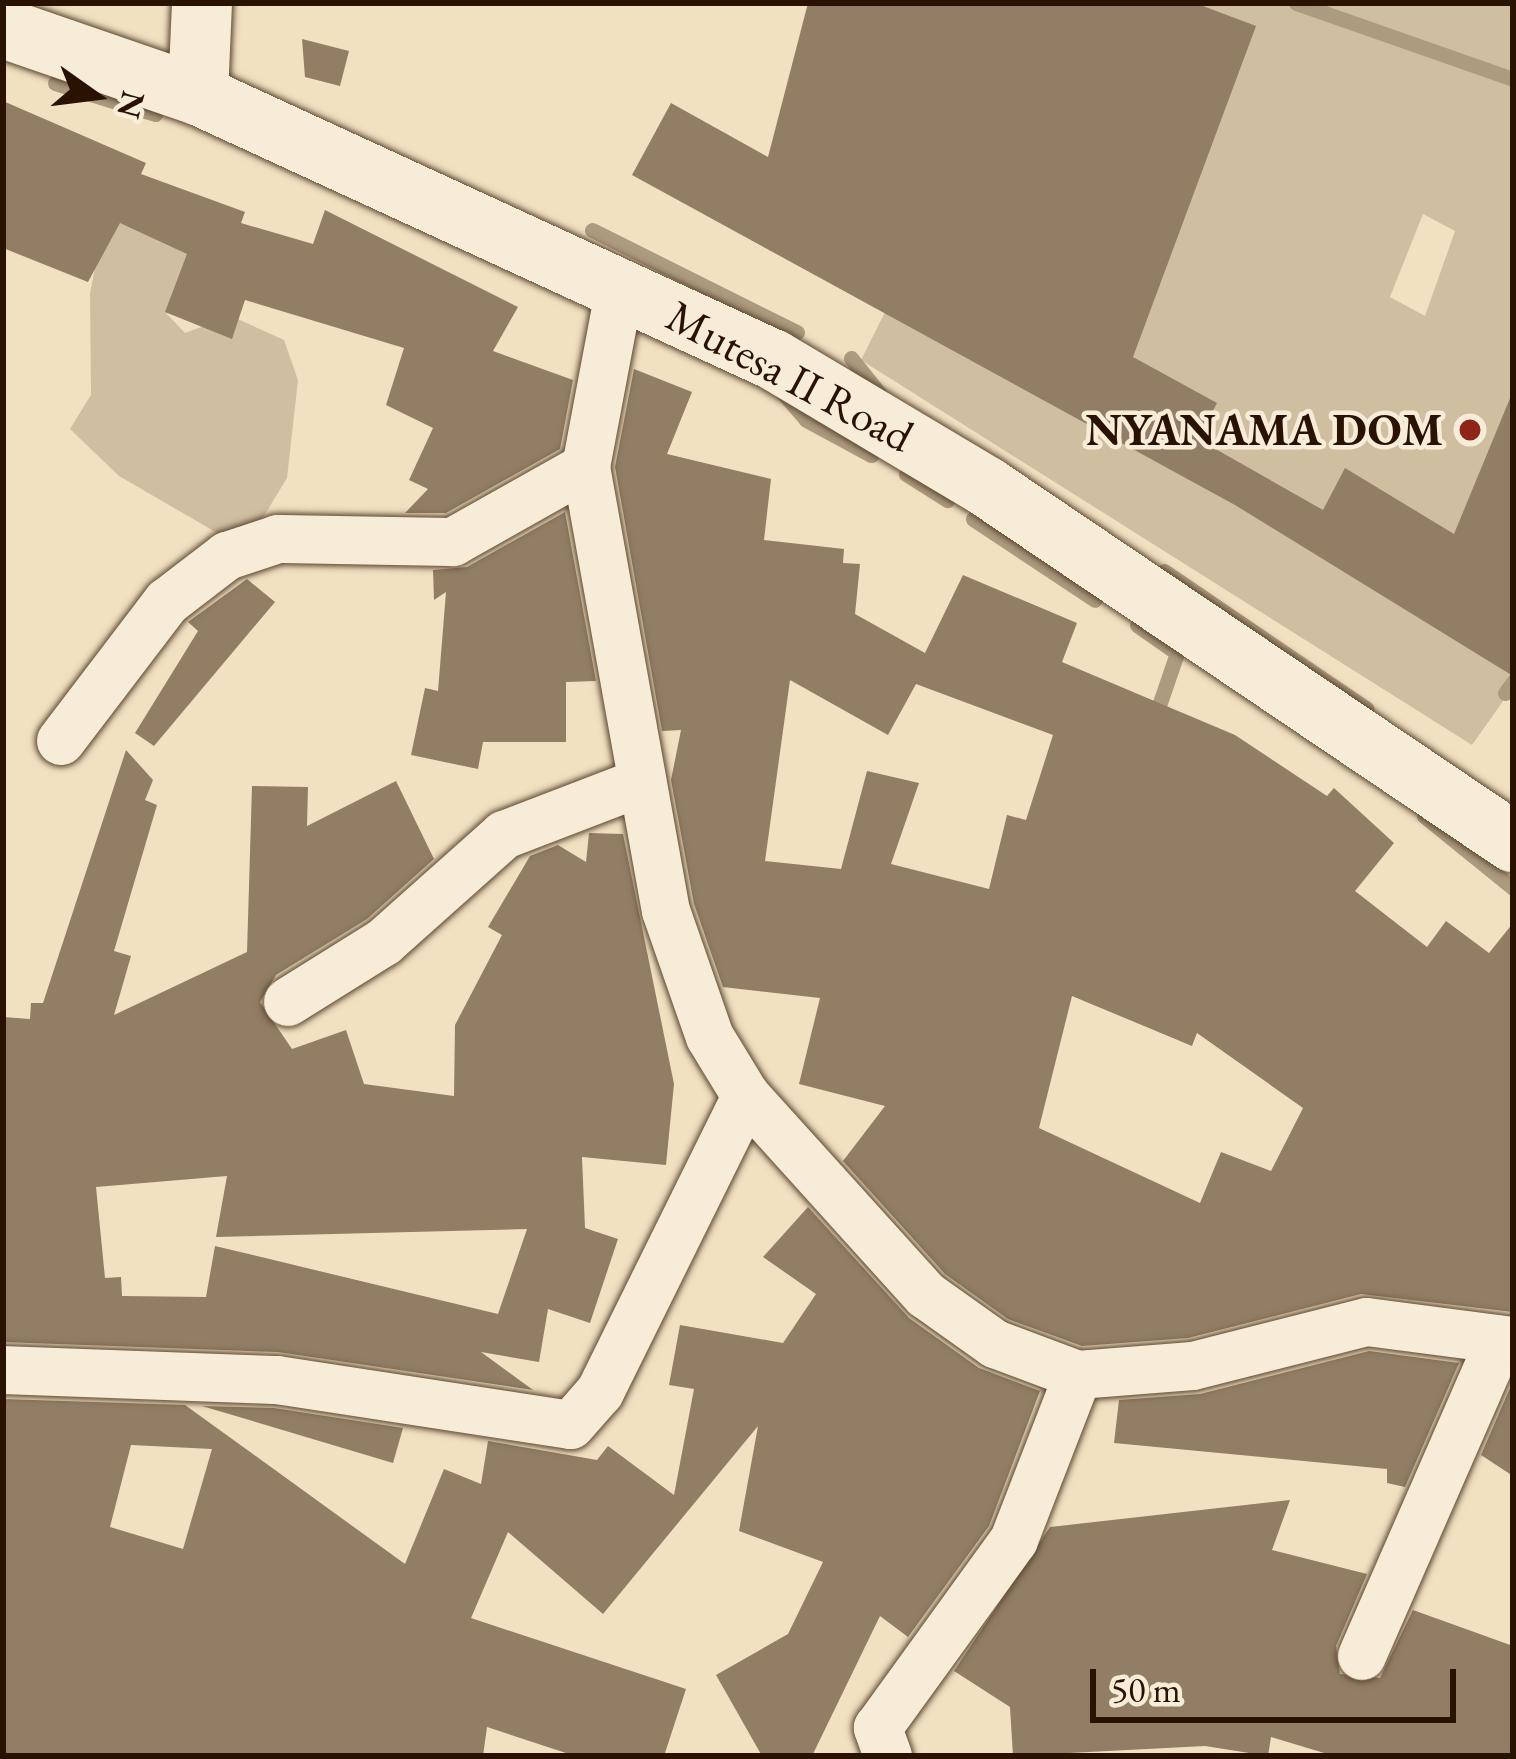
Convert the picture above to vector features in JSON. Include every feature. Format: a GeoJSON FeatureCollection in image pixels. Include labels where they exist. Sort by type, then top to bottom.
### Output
{"type":"FeatureCollection","features":[{"type":"Feature","properties":{"kind":"street"},"geometry":{"type":"LineString","coordinates":[[198,95],[202,3]]}},
{"type":"Feature","properties":{"kind":"street","name":"Mutesa II Road"},"geometry":{"type":"LineString","coordinates":[[3,28],[198,95],[620,287],[898,431],[1513,842]]}},
{"type":"Feature","properties":{"kind":"street"},"geometry":{"type":"LineString","coordinates":[[620,287],[586,466],[642,782],[683,972],[746,1096],[926,1295],[995,1344],[1078,1375],[1193,1366],[1367,1322],[1506,1341],[1362,1656]]}},
{"type":"Feature","properties":{"kind":"street"},"geometry":{"type":"LineString","coordinates":[[61,740],[167,602],[227,556],[278,539],[453,542],[586,466]]}},
{"type":"Feature","properties":{"kind":"street"},"geometry":{"type":"LineString","coordinates":[[288,1002],[384,942],[504,835],[642,782]]}},
{"type":"Feature","properties":{"kind":"street"},"geometry":{"type":"LineString","coordinates":[[3,1370],[277,1380],[572,1425],[600,1392],[746,1096]]}},
{"type":"Feature","properties":{"kind":"street"},"geometry":{"type":"LineString","coordinates":[[871,1747],[1014,1540],[1078,1375]]}},
{"type":"Feature","properties":{"kind":"shaded area"},"geometry":{"type":"Polygon","coordinates":[[[1040,3],[1513,3],[1513,687],[1472,745],[861,360],[1040,3]],[[1423,214],[1390,297],[1425,316],[1455,231],[1423,214]]]}},
{"type":"Feature","properties":{"kind":"shaded area"},"geometry":{"type":"Polygon","coordinates":[[[146,217],[191,249],[166,313],[185,333],[231,316],[284,340],[298,380],[287,478],[250,539],[219,534],[119,476],[70,429],[91,395],[90,293],[104,225],[146,217]]]}},
{"type":"Feature","properties":{"kind":"building"},"geometry":{"type":"Polygon","coordinates":[[[808,3],[1195,3],[1256,26],[1133,357],[1217,403],[1198,439],[1323,510],[1345,468],[1454,534],[1513,391],[1513,676],[1235,505],[632,175],[671,103],[768,157],[808,3]]]}},
{"type":"Feature","properties":{"kind":"building"},"geometry":{"type":"Polygon","coordinates":[[[302,39],[349,51],[340,86],[305,77],[302,39]]]}},
{"type":"Feature","properties":{"kind":"building"},"geometry":{"type":"Polygon","coordinates":[[[3,101],[146,163],[141,174],[245,212],[241,223],[313,244],[325,210],[518,307],[493,351],[573,380],[560,449],[446,513],[405,513],[428,489],[409,480],[433,428],[386,405],[404,348],[245,300],[232,339],[165,312],[187,254],[120,223],[88,282],[3,248],[3,101]]]}},
{"type":"Feature","properties":{"kind":"building"},"geometry":{"type":"Polygon","coordinates":[[[634,369],[692,392],[667,454],[771,479],[764,540],[844,549],[843,563],[860,564],[855,614],[925,653],[963,575],[1077,623],[1062,662],[1235,735],[1327,796],[1334,788],[1394,843],[1355,891],[1427,947],[1446,921],[1489,953],[1513,923],[1513,1312],[1361,1294],[1188,1338],[1082,1346],[1008,1319],[945,1274],[843,1161],[885,1106],[799,1084],[820,998],[723,987],[694,904],[671,780],[681,730],[662,731],[615,467],[634,369]],[[790,680],[765,861],[841,869],[867,771],[919,783],[891,864],[989,889],[1007,815],[1026,820],[1053,735],[916,684],[888,735],[790,680]],[[1072,996],[1039,1128],[1200,1203],[1221,1152],[1271,1171],[1303,1108],[1197,1033],[1192,1046],[1072,996]]]}},
{"type":"Feature","properties":{"kind":"building"},"geometry":{"type":"Polygon","coordinates":[[[565,512],[596,681],[566,682],[566,742],[483,742],[478,769],[411,755],[425,688],[438,691],[446,592],[434,600],[433,570],[467,567],[565,512]]]}},
{"type":"Feature","properties":{"kind":"building"},"geometry":{"type":"Polygon","coordinates":[[[247,579],[275,602],[154,746],[135,733],[198,631],[188,622],[247,579]]]}},
{"type":"Feature","properties":{"kind":"building"},"geometry":{"type":"Polygon","coordinates":[[[126,750],[153,780],[145,800],[157,805],[114,951],[131,956],[114,1015],[247,952],[252,786],[308,787],[307,826],[396,781],[434,859],[367,919],[276,975],[260,1002],[292,1049],[346,1030],[364,1084],[454,1096],[455,1025],[502,935],[488,927],[530,856],[558,845],[586,862],[589,833],[623,834],[674,1084],[666,1165],[582,1157],[585,1228],[618,1239],[590,1323],[548,1309],[539,1362],[481,1352],[533,1390],[278,1352],[3,1342],[3,1017],[30,1019],[31,1003],[43,1003],[126,750]],[[227,1176],[96,1187],[105,1278],[121,1277],[122,1296],[206,1297],[215,1246],[498,1314],[527,1229],[216,1237],[227,1176]]]}},
{"type":"Feature","properties":{"kind":"building"},"geometry":{"type":"Polygon","coordinates":[[[808,1207],[909,1318],[979,1368],[1040,1391],[989,1526],[908,1637],[880,1616],[812,1756],[762,1756],[716,1675],[788,1634],[823,1562],[739,1531],[758,1426],[603,1614],[508,1532],[471,1618],[686,1689],[664,1756],[575,1756],[487,1727],[483,1756],[3,1756],[3,1399],[185,1405],[405,1564],[444,1469],[481,1484],[488,1441],[597,1460],[608,1446],[674,1495],[694,1389],[669,1385],[680,1325],[783,1343],[816,1294],[763,1257],[808,1207]],[[131,1445],[110,1527],[183,1549],[212,1449],[131,1445]]]}},
{"type":"Feature","properties":{"kind":"building"},"geometry":{"type":"Polygon","coordinates":[[[1369,1351],[1459,1363],[1405,1487],[1387,1483],[1387,1469],[1114,1443],[1119,1400],[1200,1394],[1369,1351]]]}},
{"type":"Feature","properties":{"kind":"building"},"geometry":{"type":"Polygon","coordinates":[[[1513,1381],[1513,1476],[1481,1455],[1513,1381]]]}},
{"type":"Feature","properties":{"kind":"building"},"geometry":{"type":"Polygon","coordinates":[[[202,1406],[274,1408],[403,1428],[393,1463],[202,1406]]]}},
{"type":"Feature","properties":{"kind":"building"},"geometry":{"type":"Polygon","coordinates":[[[1290,1500],[1272,1550],[1367,1574],[1336,1646],[1340,1674],[1380,1678],[1413,1610],[1513,1646],[1513,1756],[1334,1756],[1271,1737],[1268,1756],[1205,1746],[1013,1756],[1010,1707],[954,1671],[1050,1527],[1290,1500]]]}},
{"type":"Feature","properties":{"kind":"waterway"},"geometry":{"type":"LineString","coordinates":[[1296,3],[1513,79]]}},
{"type":"Feature","properties":{"kind":"waterway"},"geometry":{"type":"LineString","coordinates":[[55,83],[155,114]]}},
{"type":"Feature","properties":{"kind":"waterway"},"geometry":{"type":"LineString","coordinates":[[592,230],[797,332]]}},
{"type":"Feature","properties":{"kind":"waterway"},"geometry":{"type":"LineString","coordinates":[[851,358],[879,393]]}},
{"type":"Feature","properties":{"kind":"waterway"},"geometry":{"type":"LineString","coordinates":[[782,392],[806,420],[871,455]]}},
{"type":"Feature","properties":{"kind":"waterway"},"geometry":{"type":"LineString","coordinates":[[906,474],[947,500]]}},
{"type":"Feature","properties":{"kind":"waterway"},"geometry":{"type":"LineString","coordinates":[[973,519],[1095,600]]}},
{"type":"Feature","properties":{"kind":"waterway"},"geometry":{"type":"LineString","coordinates":[[1164,571],[1367,709]]}},
{"type":"Feature","properties":{"kind":"waterway"},"geometry":{"type":"LineString","coordinates":[[1137,625],[1177,653],[1153,723]]}},
{"type":"Feature","properties":{"kind":"waterway"},"geometry":{"type":"LineString","coordinates":[[1505,693],[1513,682]]}},
{"type":"Feature","properties":{"kind":"waterway"},"geometry":{"type":"LineString","coordinates":[[1424,816],[1513,888]]}},
{"type":"Feature","properties":{"kind":"place","name":"NYANAMA DOM"},"geometry":{"type":"Point","coordinates":[1470,430]}}]}
